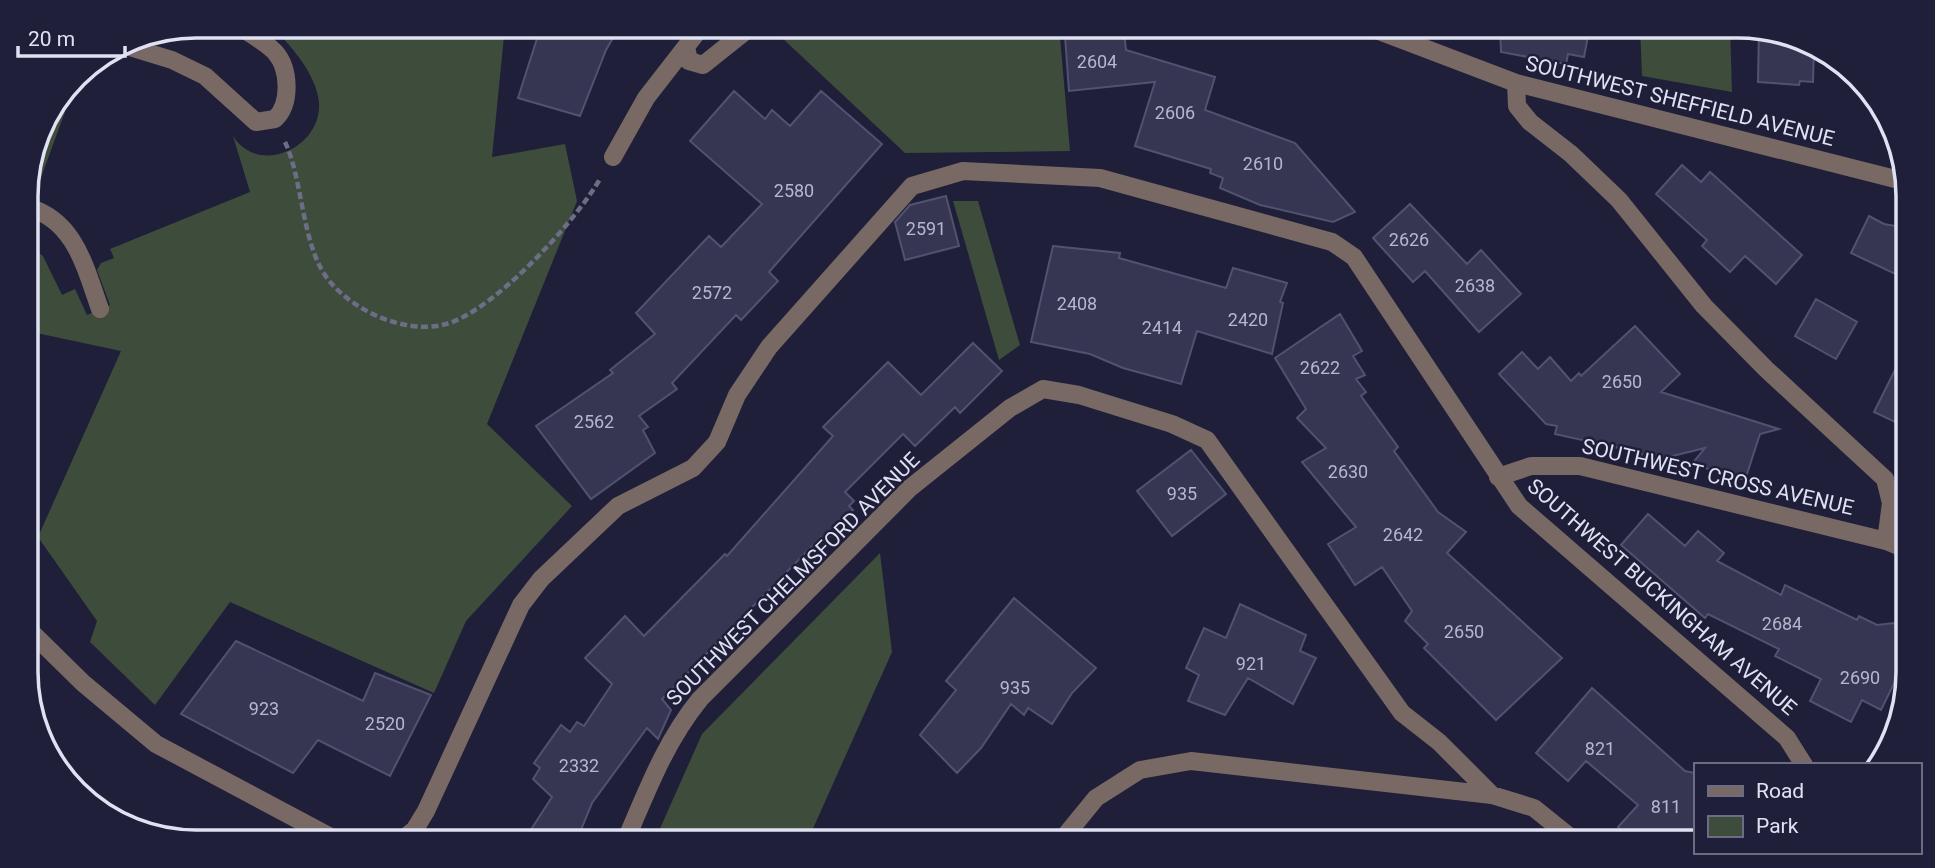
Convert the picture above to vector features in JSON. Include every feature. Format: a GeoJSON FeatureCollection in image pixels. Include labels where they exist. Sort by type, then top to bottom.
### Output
{"type":"FeatureCollection","features":[{"type":"Feature","properties":{"kind":"street"},"geometry":{"type":"LineString","coordinates":[[139,50],[172,60],[205,76],[257,122],[275,119],[285,105],[286,88],[280,59],[256,39]]}},
{"type":"Feature","properties":{"kind":"street"},"geometry":{"type":"LineString","coordinates":[[613,157],[646,98],[692,39]]}},
{"type":"Feature","properties":{"kind":"street"},"geometry":{"type":"LineString","coordinates":[[686,47],[689,61],[703,65],[736,39]]}},
{"type":"Feature","properties":{"kind":"street","name":"SOUTHWEST SHEFFIELD AVENUE"},"geometry":{"type":"LineString","coordinates":[[1400,39],[1516,83],[1895,179]]}},
{"type":"Feature","properties":{"kind":"street"},"geometry":{"type":"LineString","coordinates":[[1516,83],[1517,106],[1530,122],[1571,154],[1619,200],[1704,306],[1766,369],[1885,479],[1891,503],[1885,541]]}},
{"type":"Feature","properties":{"kind":"street","name":"SOUTHWEST BUCKINGHAM AVENUE"},"geometry":{"type":"LineString","coordinates":[[414,830],[426,811],[515,617],[541,579],[618,506],[692,468],[717,442],[737,395],[769,346],[912,186],[963,171],[1100,178],[1332,242],[1354,257],[1378,289],[1519,506],[1787,738],[1803,763]]}},
{"type":"Feature","properties":{"kind":"street"},"geometry":{"type":"LineString","coordinates":[[39,213],[61,224],[79,249],[100,309]]}},
{"type":"Feature","properties":{"kind":"street","name":"SOUTHWEST CHELMSFORD AVENUE"},"geometry":{"type":"LineString","coordinates":[[630,830],[661,757],[677,728],[701,699],[910,488],[1010,408],[1043,389],[1079,395],[1132,411],[1172,424],[1207,440],[1402,713],[1439,742],[1492,795]]}},
{"type":"Feature","properties":{"kind":"street","name":"SOUTHWEST CROSS AVENUE"},"geometry":{"type":"LineString","coordinates":[[1499,477],[1531,466],[1580,466],[1896,545]]}},
{"type":"Feature","properties":{"kind":"street"},"geometry":{"type":"LineString","coordinates":[[38,639],[83,682],[156,744],[317,830]]}},
{"type":"Feature","properties":{"kind":"street"},"geometry":{"type":"LineString","coordinates":[[1071,829],[1097,798],[1140,771],[1191,761],[1492,795],[1534,808],[1556,829]]}},
{"type":"Feature","properties":{"kind":"path"},"geometry":{"type":"LineString","coordinates":[[275,119],[292,157],[300,200],[314,248],[330,283],[360,307],[397,323],[419,327],[444,325],[473,310],[510,282],[559,236],[590,195],[613,157]]}},
{"type":"Feature","properties":{"kind":"green space"},"geometry":{"type":"Polygon","coordinates":[[[283,39],[504,39],[492,157],[565,144],[577,201],[487,424],[572,506],[466,621],[434,693],[230,602],[155,705],[90,642],[97,621],[38,537],[121,351],[39,333],[39,253],[43,256],[62,295],[75,289],[87,315],[110,305],[97,270],[101,263],[114,258],[110,249],[250,192],[233,136],[244,148],[258,154],[272,155],[300,144],[317,119],[319,103],[313,82],[283,39]]]}},
{"type":"Feature","properties":{"kind":"green space"},"geometry":{"type":"Polygon","coordinates":[[[783,39],[1060,39],[1070,151],[905,153],[783,39]]]}},
{"type":"Feature","properties":{"kind":"green space"},"geometry":{"type":"Polygon","coordinates":[[[1641,39],[1730,39],[1732,92],[1642,76],[1641,39]]]}},
{"type":"Feature","properties":{"kind":"green space"},"geometry":{"type":"Polygon","coordinates":[[[67,107],[39,182],[51,136],[67,107]]]}},
{"type":"Feature","properties":{"kind":"green space"},"geometry":{"type":"Polygon","coordinates":[[[953,201],[978,201],[1020,345],[999,360],[953,201]]]}},
{"type":"Feature","properties":{"kind":"green space"},"geometry":{"type":"Polygon","coordinates":[[[880,553],[892,652],[813,830],[659,830],[702,734],[880,553]]]}},
{"type":"Feature","properties":{"kind":"building"},"geometry":{"type":"Polygon","coordinates":[[[537,39],[612,39],[580,116],[518,98],[537,39]]]}},
{"type":"Feature","properties":{"kind":"building"},"geometry":{"type":"Polygon","coordinates":[[[1065,39],[1125,39],[1126,50],[1215,77],[1205,110],[1295,143],[1355,212],[1333,222],[1260,205],[1220,188],[1223,178],[1210,173],[1211,169],[1135,146],[1155,82],[1069,91],[1065,39]]]}},
{"type":"Feature","properties":{"kind":"building"},"geometry":{"type":"Polygon","coordinates":[[[1500,39],[1587,39],[1584,57],[1568,54],[1566,64],[1501,52],[1500,39]]]}},
{"type":"Feature","properties":{"kind":"building"},"geometry":{"type":"Polygon","coordinates":[[[1759,40],[1779,44],[1814,58],[1813,82],[1800,81],[1799,85],[1758,82],[1759,40]]]}},
{"type":"Feature","properties":{"kind":"building"},"geometry":{"type":"Polygon","coordinates":[[[734,91],[765,119],[772,110],[790,126],[821,91],[882,144],[769,272],[778,281],[741,320],[736,315],[672,383],[677,389],[639,416],[648,427],[643,430],[655,453],[591,499],[536,426],[613,373],[610,370],[655,334],[636,313],[709,236],[721,247],[762,204],[690,141],[734,91]]]}},
{"type":"Feature","properties":{"kind":"building"},"geometry":{"type":"Polygon","coordinates":[[[1682,165],[1701,182],[1710,172],[1802,255],[1776,284],[1745,256],[1730,272],[1702,246],[1707,240],[1656,194],[1682,165]]]}},
{"type":"Feature","properties":{"kind":"building"},"geometry":{"type":"Polygon","coordinates":[[[946,196],[959,246],[905,260],[895,222],[910,205],[946,196]]]}},
{"type":"Feature","properties":{"kind":"building"},"geometry":{"type":"Polygon","coordinates":[[[1410,204],[1467,264],[1481,250],[1521,294],[1479,332],[1425,271],[1413,282],[1373,238],[1410,204]]]}},
{"type":"Feature","properties":{"kind":"building"},"geometry":{"type":"Polygon","coordinates":[[[1869,216],[1884,224],[1896,226],[1896,274],[1851,253],[1869,216]]]}},
{"type":"Feature","properties":{"kind":"building"},"geometry":{"type":"Polygon","coordinates":[[[1053,246],[1120,253],[1119,258],[1226,288],[1233,268],[1287,283],[1280,302],[1283,303],[1272,354],[1197,331],[1181,384],[1123,368],[1090,354],[1031,342],[1053,246]]]}},
{"type":"Feature","properties":{"kind":"building"},"geometry":{"type":"Polygon","coordinates":[[[1816,299],[1857,322],[1836,359],[1795,336],[1816,299]]]}},
{"type":"Feature","properties":{"kind":"building"},"geometry":{"type":"Polygon","coordinates":[[[1340,314],[1362,351],[1353,356],[1365,375],[1356,379],[1366,392],[1361,396],[1398,447],[1394,451],[1438,512],[1466,532],[1447,553],[1562,658],[1496,720],[1424,648],[1428,644],[1405,621],[1412,611],[1382,567],[1355,585],[1328,544],[1356,527],[1302,462],[1326,448],[1297,418],[1306,409],[1275,358],[1340,314]]]}},
{"type":"Feature","properties":{"kind":"building"},"geometry":{"type":"Polygon","coordinates":[[[1635,326],[1680,374],[1661,392],[1779,429],[1760,434],[1745,480],[1692,464],[1705,448],[1644,463],[1641,453],[1555,434],[1557,426],[1546,424],[1499,374],[1522,352],[1538,369],[1550,357],[1571,381],[1579,373],[1581,376],[1635,326]]]}},
{"type":"Feature","properties":{"kind":"building"},"geometry":{"type":"Polygon","coordinates":[[[973,343],[1002,371],[960,413],[955,407],[915,446],[903,434],[845,492],[854,501],[849,506],[853,510],[825,541],[821,537],[662,699],[671,710],[658,739],[647,728],[592,803],[581,830],[531,830],[552,797],[533,779],[540,768],[534,763],[561,725],[570,732],[577,722],[584,726],[612,684],[585,658],[625,616],[644,636],[725,554],[727,556],[833,436],[823,427],[888,362],[921,395],[973,343]]]}},
{"type":"Feature","properties":{"kind":"building"},"geometry":{"type":"Polygon","coordinates":[[[1896,368],[1896,422],[1874,412],[1896,368]]]}},
{"type":"Feature","properties":{"kind":"building"},"geometry":{"type":"Polygon","coordinates":[[[1191,450],[1226,494],[1172,536],[1137,491],[1191,450]]]}},
{"type":"Feature","properties":{"kind":"building"},"geometry":{"type":"Polygon","coordinates":[[[1648,514],[1685,546],[1698,531],[1724,553],[1717,561],[1781,595],[1785,585],[1857,620],[1859,616],[1877,625],[1896,624],[1896,679],[1881,710],[1862,700],[1851,722],[1810,701],[1821,679],[1775,656],[1779,649],[1708,614],[1705,618],[1621,545],[1648,514]]]}},
{"type":"Feature","properties":{"kind":"building"},"geometry":{"type":"Polygon","coordinates":[[[1014,598],[1096,668],[1072,693],[1052,724],[1028,708],[1024,715],[1011,704],[981,748],[957,773],[920,735],[956,690],[946,681],[1014,598]]]}},
{"type":"Feature","properties":{"kind":"building"},"geometry":{"type":"Polygon","coordinates":[[[1240,604],[1306,635],[1300,651],[1316,658],[1293,704],[1248,678],[1225,715],[1188,701],[1199,675],[1186,668],[1204,628],[1226,638],[1240,604]]]}},
{"type":"Feature","properties":{"kind":"building"},"geometry":{"type":"Polygon","coordinates":[[[236,641],[363,701],[375,673],[431,695],[390,776],[318,740],[293,773],[181,714],[236,641]]]}},
{"type":"Feature","properties":{"kind":"building"},"geometry":{"type":"Polygon","coordinates":[[[1592,688],[1685,771],[1694,773],[1694,829],[1620,829],[1618,827],[1638,805],[1586,761],[1568,781],[1536,753],[1592,688]]]}}]}
